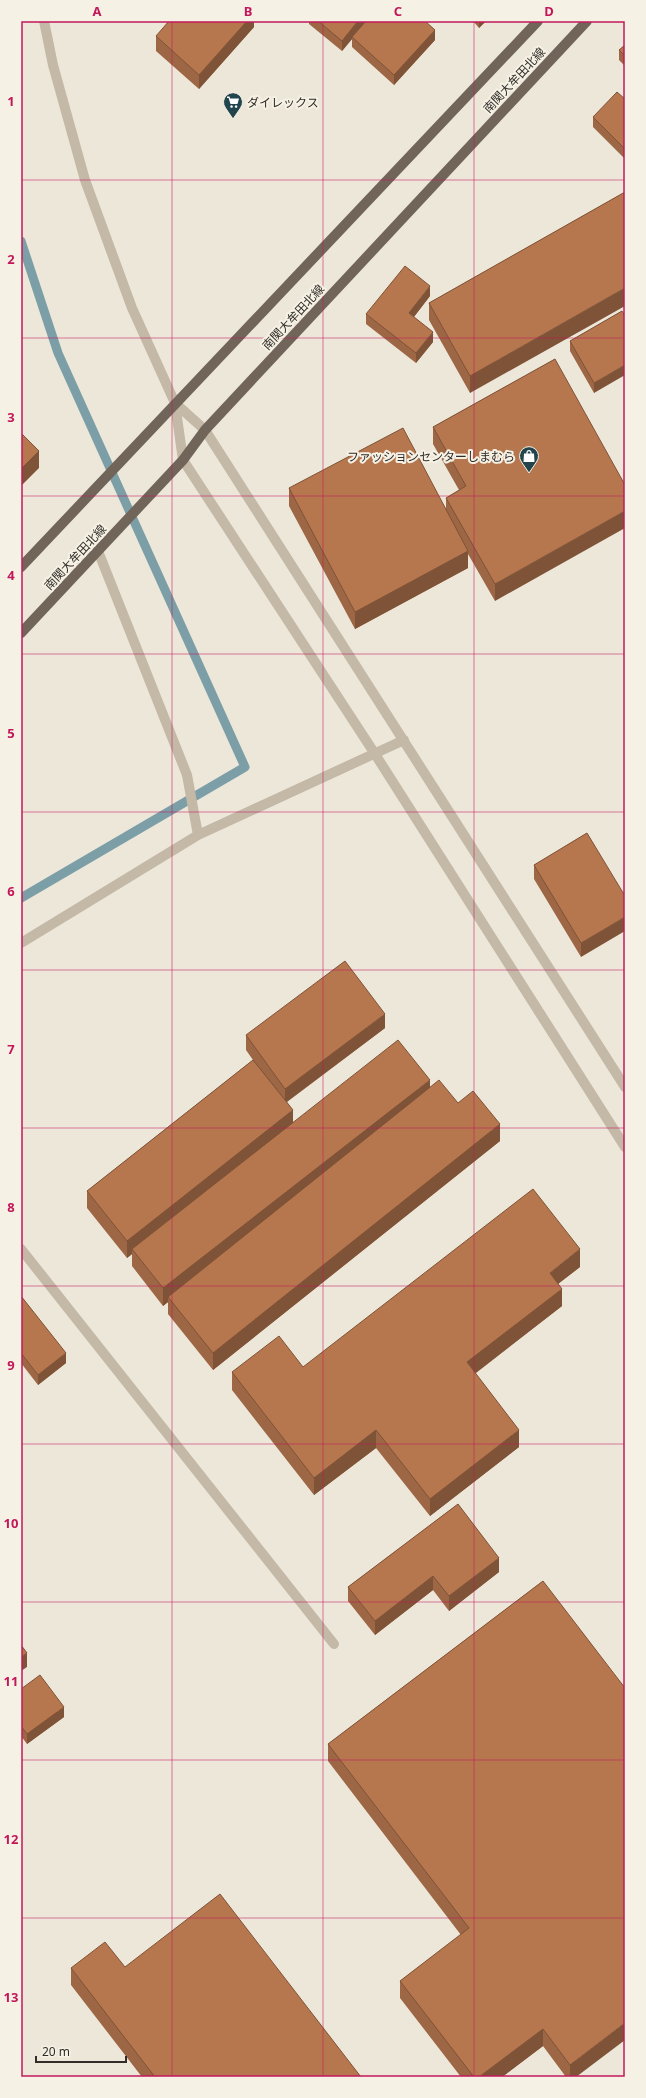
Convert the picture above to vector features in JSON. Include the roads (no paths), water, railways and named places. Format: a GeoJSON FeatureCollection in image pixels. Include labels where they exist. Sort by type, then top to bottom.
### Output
{"type":"FeatureCollection","features":[{"type":"Feature","properties":{"kind":"main road","name":"南関大牟田北線"},"geometry":{"type":"LineString","coordinates":[[21,567],[538,21]]}},
{"type":"Feature","properties":{"kind":"main road","name":"南関大牟田北線"},"geometry":{"type":"LineString","coordinates":[[21,634],[183,460],[205,430],[587,21]]}},
{"type":"Feature","properties":{"kind":"street"},"geometry":{"type":"LineString","coordinates":[[44,21],[53,65],[85,180],[132,308],[175,403],[183,460],[375,754],[625,1147]]}},
{"type":"Feature","properties":{"kind":"street"},"geometry":{"type":"LineString","coordinates":[[175,403],[205,430],[625,1087]]}},
{"type":"Feature","properties":{"kind":"street"},"geometry":{"type":"LineString","coordinates":[[98,551],[187,775],[198,835]]}},
{"type":"Feature","properties":{"kind":"street"},"geometry":{"type":"LineString","coordinates":[[21,943],[198,835],[404,740]]}},
{"type":"Feature","properties":{"kind":"street"},"geometry":{"type":"LineString","coordinates":[[21,1249],[334,1644]]}},
{"type":"Feature","properties":{"kind":"waterway"},"geometry":{"type":"LineString","coordinates":[[21,241],[58,353],[245,767],[21,898]]}},
{"type":"Feature","properties":{"kind":"place","name":"ダイレックス"},"geometry":{"type":"Point","coordinates":[233,119]}},
{"type":"Feature","properties":{"kind":"place","name":"ファッションセンターしまむら"},"geometry":{"type":"Point","coordinates":[529,473]}}]}
